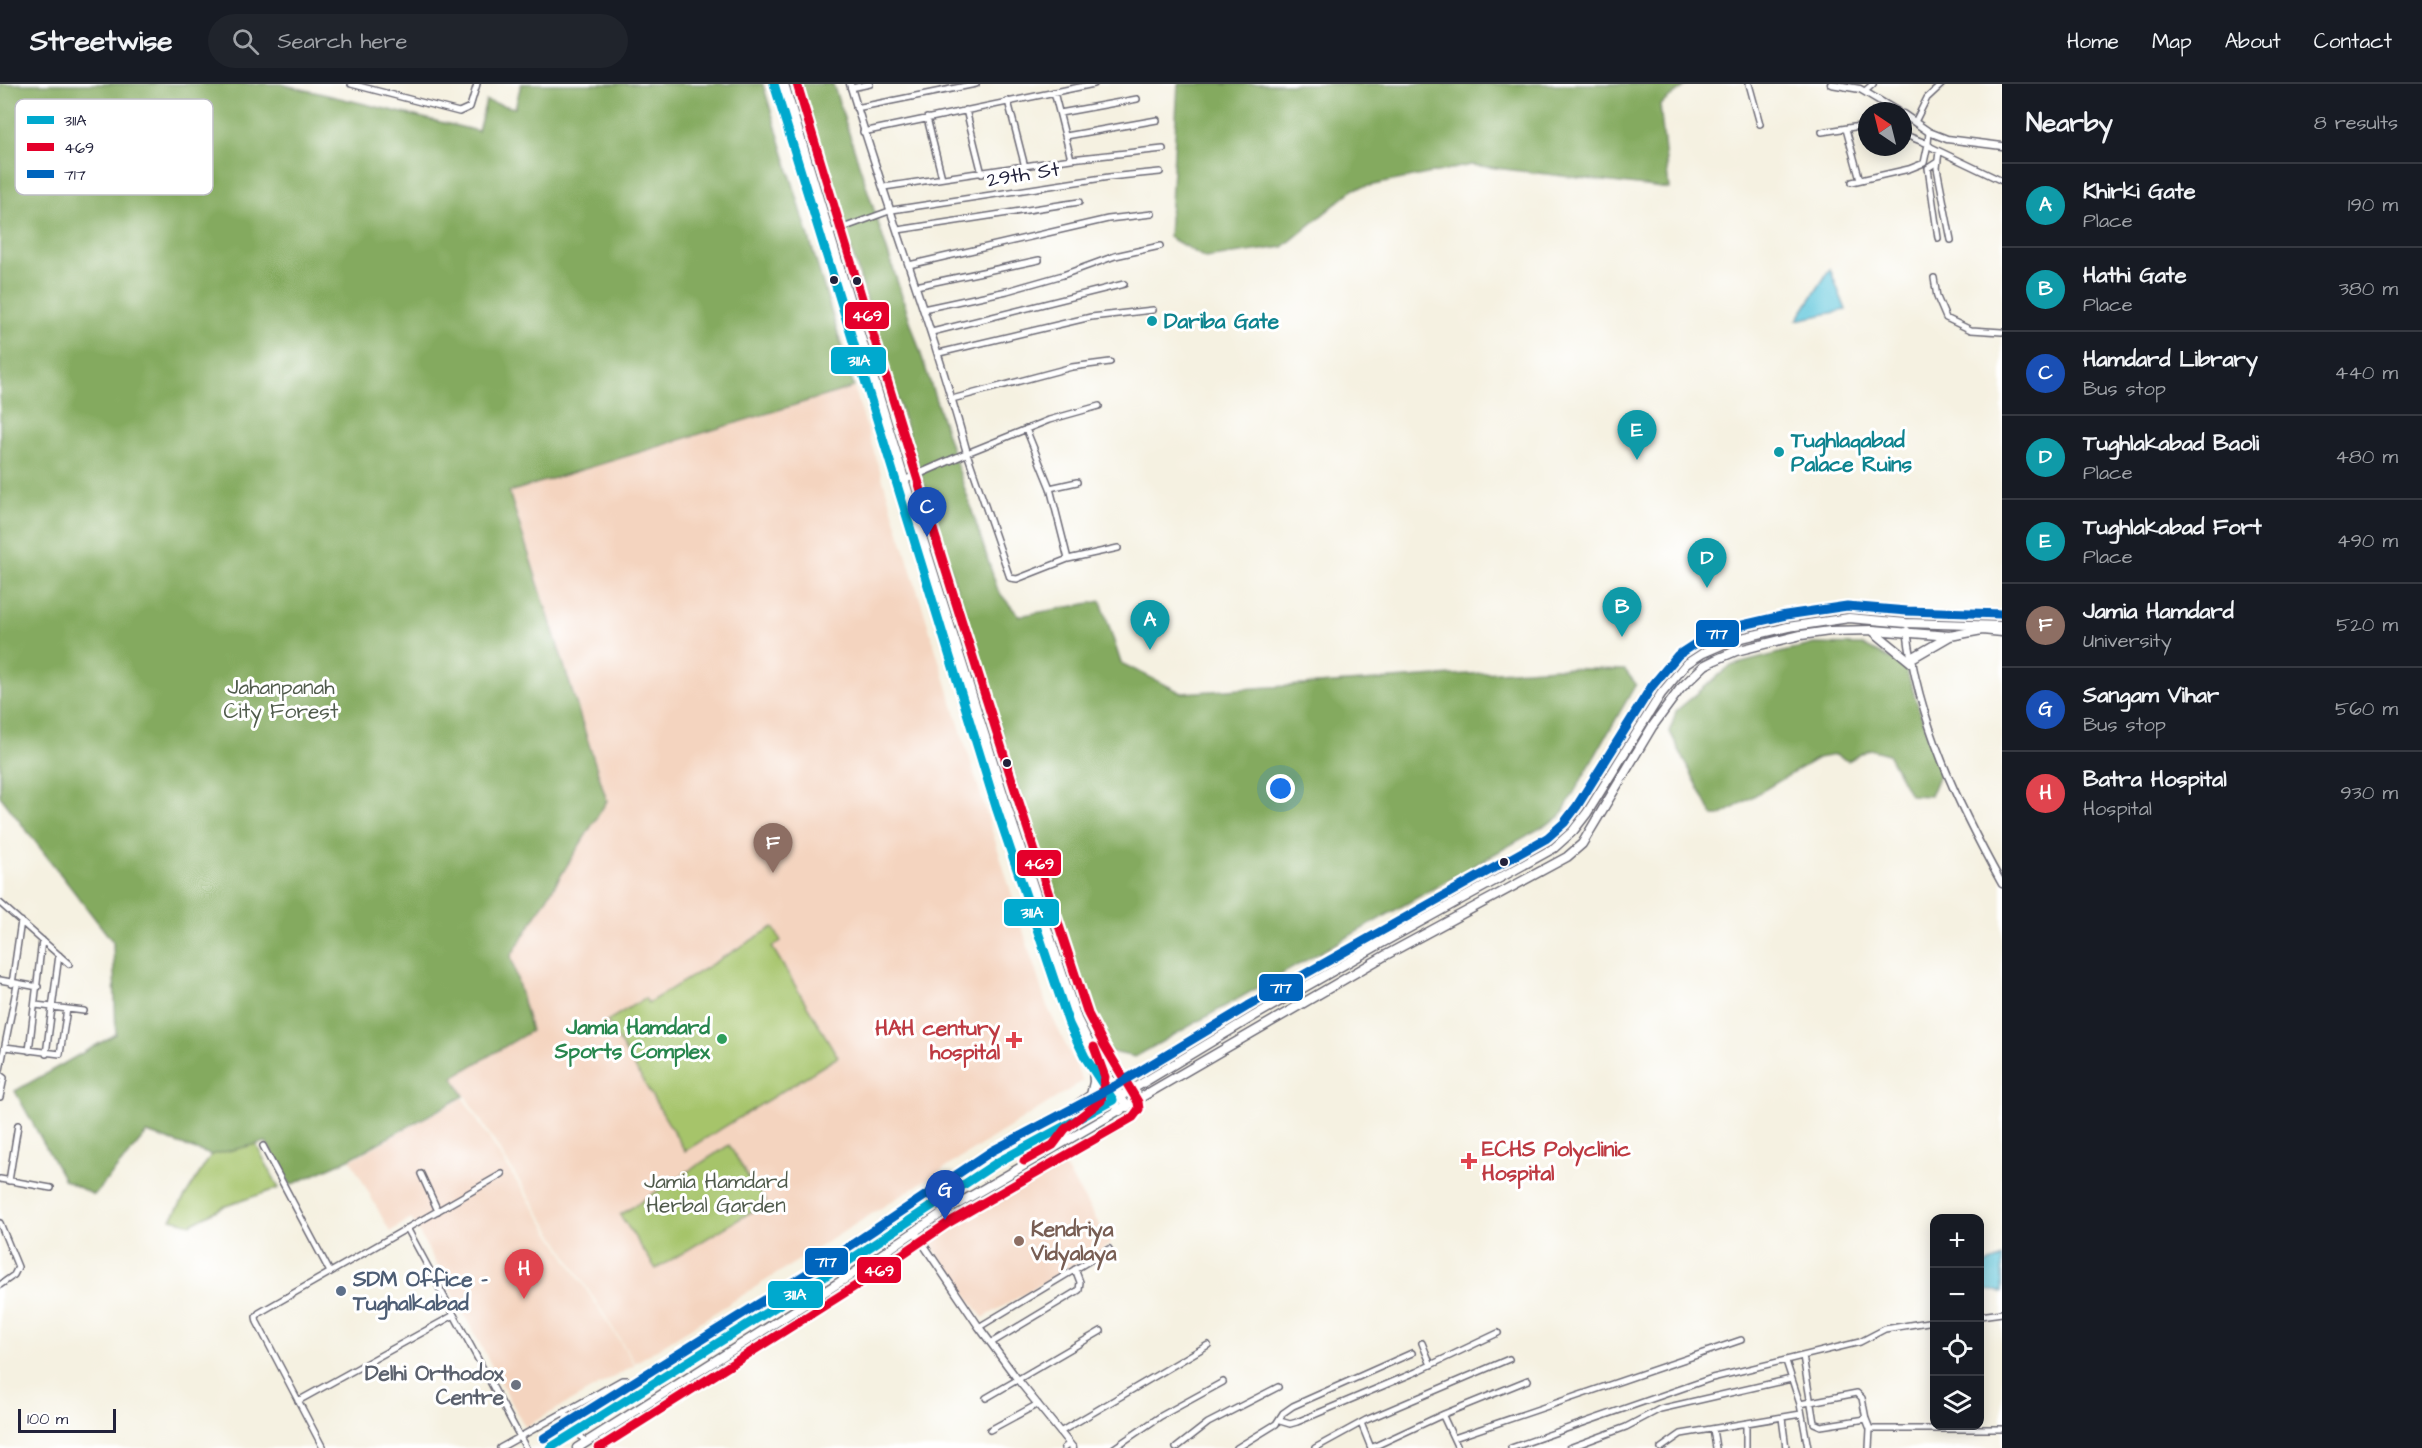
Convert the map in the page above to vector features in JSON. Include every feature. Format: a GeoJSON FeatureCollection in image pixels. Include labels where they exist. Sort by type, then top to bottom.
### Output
{"type":"FeatureCollection","features":[{"type":"Feature","properties":{"kind":"main road"},"geometry":{"type":"LineString","coordinates":[[774,84],[996,807],[1069,1024],[1093,1069],[1117,1098]]}},
{"type":"Feature","properties":{"kind":"main road"},"geometry":{"type":"LineString","coordinates":[[784,84],[1009,813],[1077,1019],[1123,1109]]}},
{"type":"Feature","properties":{"kind":"main road"},"geometry":{"type":"LineString","coordinates":[[550,1448],[849,1261],[998,1162],[1117,1098],[1360,955],[1554,848],[1573,831],[1587,813],[1661,694],[1686,664],[1703,653],[1733,640],[1788,627],[1849,618],[2002,626]]}},
{"type":"Feature","properties":{"kind":"main road"},"geometry":{"type":"LineString","coordinates":[[1873,630],[1912,661],[1950,636]]}},
{"type":"Feature","properties":{"kind":"main road"},"geometry":{"type":"LineString","coordinates":[[576,1448],[942,1213],[1386,955],[1568,857],[1582,844],[1652,727],[1680,689],[1706,665],[1736,651],[1801,635],[1830,631],[1873,630],[1950,636],[1982,630],[2002,632]]}},
{"type":"Feature","properties":{"kind":"main road"},"geometry":{"type":"LineString","coordinates":[[1643,720],[1652,727]]}},
{"type":"Feature","properties":{"kind":"main road"},"geometry":{"type":"LineString","coordinates":[[1045,1136],[1063,1114],[1091,1095],[1094,1082],[1093,1069]]}},
{"type":"Feature","properties":{"kind":"main road"},"geometry":{"type":"LineString","coordinates":[[849,1261],[856,1270]]}},
{"type":"Feature","properties":{"kind":"street"},"geometry":{"type":"LineString","coordinates":[[351,84],[459,112],[470,107],[477,84]]}},
{"type":"Feature","properties":{"kind":"street"},"geometry":{"type":"LineString","coordinates":[[870,84],[850,86],[863,132],[884,187],[939,353],[967,453],[1010,578],[1017,579],[1068,559],[1118,548]]}},
{"type":"Feature","properties":{"kind":"street"},"geometry":{"type":"LineString","coordinates":[[856,108],[976,84]]}},
{"type":"Feature","properties":{"kind":"street"},"geometry":{"type":"LineString","coordinates":[[863,132],[1093,84]]}},
{"type":"Feature","properties":{"kind":"street"},"geometry":{"type":"LineString","coordinates":[[1749,84],[1760,124]]}},
{"type":"Feature","properties":{"kind":"street"},"geometry":{"type":"LineString","coordinates":[[1831,84],[1865,91],[1883,102]]}},
{"type":"Feature","properties":{"kind":"street"},"geometry":{"type":"LineString","coordinates":[[1865,91],[1873,84]]}},
{"type":"Feature","properties":{"kind":"street"},"geometry":{"type":"LineString","coordinates":[[1915,122],[1927,98],[1942,84]]}},
{"type":"Feature","properties":{"kind":"street"},"geometry":{"type":"LineString","coordinates":[[1054,92],[1071,159]]}},
{"type":"Feature","properties":{"kind":"street"},"geometry":{"type":"LineString","coordinates":[[1060,113],[1137,99]]}},
{"type":"Feature","properties":{"kind":"street"},"geometry":{"type":"LineString","coordinates":[[1008,101],[1025,166]]}},
{"type":"Feature","properties":{"kind":"street"},"geometry":{"type":"LineString","coordinates":[[966,110],[982,174]]}},
{"type":"Feature","properties":{"kind":"street"},"geometry":{"type":"LineString","coordinates":[[927,118],[942,178]]}},
{"type":"Feature","properties":{"kind":"street"},"geometry":{"type":"LineString","coordinates":[[1066,136],[1156,120]]}},
{"type":"Feature","properties":{"kind":"street"},"geometry":{"type":"LineString","coordinates":[[1912,120],[1929,132],[1947,139],[2002,146]]}},
{"type":"Feature","properties":{"kind":"street"},"geometry":{"type":"LineString","coordinates":[[1822,132],[1858,127]]}},
{"type":"Feature","properties":{"kind":"street"},"geometry":{"type":"LineString","coordinates":[[1846,129],[1860,180]]}},
{"type":"Feature","properties":{"kind":"street"},"geometry":{"type":"LineString","coordinates":[[1852,182],[1920,166],[1926,159],[1929,132]]}},
{"type":"Feature","properties":{"kind":"street"},"geometry":{"type":"LineString","coordinates":[[1912,138],[2002,181]]}},
{"type":"Feature","properties":{"kind":"street"},"geometry":{"type":"LineString","coordinates":[[884,187],[1071,159],[1163,149]]}},
{"type":"Feature","properties":{"kind":"street"},"geometry":{"type":"LineString","coordinates":[[1939,150],[1937,162],[1951,240]]}},
{"type":"Feature","properties":{"kind":"street"},"geometry":{"type":"LineString","coordinates":[[1937,162],[1928,168],[1938,238]]}},
{"type":"Feature","properties":{"kind":"street","name":"29th St"},"geometry":{"type":"LineString","coordinates":[[829,233],[891,210],[1109,177],[1160,172]]}},
{"type":"Feature","properties":{"kind":"street"},"geometry":{"type":"LineString","coordinates":[[898,230],[1079,202]]}},
{"type":"Feature","properties":{"kind":"street"},"geometry":{"type":"LineString","coordinates":[[909,265],[1108,219],[1152,214]]}},
{"type":"Feature","properties":{"kind":"street"},"geometry":{"type":"LineString","coordinates":[[924,309],[1007,291],[1063,275],[1115,256],[1160,246]]}},
{"type":"Feature","properties":{"kind":"street"},"geometry":{"type":"LineString","coordinates":[[916,286],[1039,260]]}},
{"type":"Feature","properties":{"kind":"street"},"geometry":{"type":"LineString","coordinates":[[1934,278],[1937,297],[1946,318],[1971,330],[2002,332]]}},
{"type":"Feature","properties":{"kind":"street"},"geometry":{"type":"LineString","coordinates":[[932,332],[1124,284]]}},
{"type":"Feature","properties":{"kind":"street"},"geometry":{"type":"LineString","coordinates":[[939,353],[1091,317],[1153,310]]}},
{"type":"Feature","properties":{"kind":"street"},"geometry":{"type":"LineString","coordinates":[[952,399],[1072,367],[1110,362]]}},
{"type":"Feature","properties":{"kind":"street"},"geometry":{"type":"LineString","coordinates":[[905,480],[1026,429],[1064,415],[1099,406]]}},
{"type":"Feature","properties":{"kind":"street"},"geometry":{"type":"LineString","coordinates":[[1026,429],[1050,488],[1068,559]]}},
{"type":"Feature","properties":{"kind":"street"},"geometry":{"type":"LineString","coordinates":[[1050,488],[1077,482]]}},
{"type":"Feature","properties":{"kind":"street"},"geometry":{"type":"LineString","coordinates":[[1906,622],[1912,661],[1926,715],[1947,776],[1959,804],[2002,884]]}},
{"type":"Feature","properties":{"kind":"street"},"geometry":{"type":"LineString","coordinates":[[0,904],[69,964]]}},
{"type":"Feature","properties":{"kind":"street"},"geometry":{"type":"LineString","coordinates":[[0,1070],[15,984],[21,921]]}},
{"type":"Feature","properties":{"kind":"street"},"geometry":{"type":"LineString","coordinates":[[29,1051],[42,940]]}},
{"type":"Feature","properties":{"kind":"street"},"geometry":{"type":"LineString","coordinates":[[46,1054],[59,955]]}},
{"type":"Feature","properties":{"kind":"street"},"geometry":{"type":"LineString","coordinates":[[0,988],[1,981],[38,987]]}},
{"type":"Feature","properties":{"kind":"street"},"geometry":{"type":"LineString","coordinates":[[36,1005],[84,1011]]}},
{"type":"Feature","properties":{"kind":"street"},"geometry":{"type":"LineString","coordinates":[[5,1047],[59,1055],[62,1052],[67,1009]]}},
{"type":"Feature","properties":{"kind":"street"},"geometry":{"type":"LineString","coordinates":[[0,1075],[4,1080],[0,1097]]}},
{"type":"Feature","properties":{"kind":"street"},"geometry":{"type":"LineString","coordinates":[[9,1181],[18,1125]]}},
{"type":"Feature","properties":{"kind":"street"},"geometry":{"type":"LineString","coordinates":[[263,1146],[330,1272]]}},
{"type":"Feature","properties":{"kind":"street"},"geometry":{"type":"LineString","coordinates":[[421,1174],[438,1211]]}},
{"type":"Feature","properties":{"kind":"street"},"geometry":{"type":"LineString","coordinates":[[323,1448],[256,1317],[263,1309],[502,1174]]}},
{"type":"Feature","properties":{"kind":"street"},"geometry":{"type":"LineString","coordinates":[[0,1179],[51,1188]]}},
{"type":"Feature","properties":{"kind":"street"},"geometry":{"type":"LineString","coordinates":[[0,1222],[18,1267],[14,1275],[0,1285]]}},
{"type":"Feature","properties":{"kind":"street"},"geometry":{"type":"LineString","coordinates":[[407,1228],[526,1448]]}},
{"type":"Feature","properties":{"kind":"street"},"geometry":{"type":"LineString","coordinates":[[915,1232],[979,1327],[1069,1446]]}},
{"type":"Feature","properties":{"kind":"street"},"geometry":{"type":"LineString","coordinates":[[979,1327],[1108,1249]]}},
{"type":"Feature","properties":{"kind":"street"},"geometry":{"type":"LineString","coordinates":[[991,1343],[1079,1290],[1080,1282],[1075,1269]]}},
{"type":"Feature","properties":{"kind":"street"},"geometry":{"type":"LineString","coordinates":[[1984,1315],[2002,1313]]}},
{"type":"Feature","properties":{"kind":"street"},"geometry":{"type":"LineString","coordinates":[[298,1401],[453,1315]]}},
{"type":"Feature","properties":{"kind":"street"},"geometry":{"type":"LineString","coordinates":[[1511,1448],[1712,1378],[1860,1342],[1885,1329],[1930,1322]]}},
{"type":"Feature","properties":{"kind":"street"},"geometry":{"type":"LineString","coordinates":[[986,1398],[1101,1331]]}},
{"type":"Feature","properties":{"kind":"street"},"geometry":{"type":"LineString","coordinates":[[1280,1421],[1292,1424],[1431,1365],[1498,1333]]}},
{"type":"Feature","properties":{"kind":"street"},"geometry":{"type":"LineString","coordinates":[[1454,1438],[1741,1340]]}},
{"type":"Feature","properties":{"kind":"street"},"geometry":{"type":"LineString","coordinates":[[1422,1344],[1431,1365]]}},
{"type":"Feature","properties":{"kind":"street"},"geometry":{"type":"LineString","coordinates":[[1059,1431],[1208,1345]]}},
{"type":"Feature","properties":{"kind":"street"},"geometry":{"type":"LineString","coordinates":[[1237,1448],[1280,1421],[1283,1413],[1293,1406],[1412,1353]]}},
{"type":"Feature","properties":{"kind":"street"},"geometry":{"type":"LineString","coordinates":[[1803,1356],[1812,1419],[1816,1425]]}},
{"type":"Feature","properties":{"kind":"street"},"geometry":{"type":"LineString","coordinates":[[1315,1448],[1360,1423],[1509,1359]]}},
{"type":"Feature","properties":{"kind":"street"},"geometry":{"type":"LineString","coordinates":[[1786,1361],[1800,1404],[1808,1448]]}},
{"type":"Feature","properties":{"kind":"street"},"geometry":{"type":"LineString","coordinates":[[1569,1448],[1626,1427],[1660,1409],[1791,1379]]}},
{"type":"Feature","properties":{"kind":"street"},"geometry":{"type":"LineString","coordinates":[[500,1448],[622,1380],[630,1380],[643,1388]]}},
{"type":"Feature","properties":{"kind":"street"},"geometry":{"type":"LineString","coordinates":[[1360,1423],[1371,1448],[1528,1380]]}},
{"type":"Feature","properties":{"kind":"street"},"geometry":{"type":"LineString","coordinates":[[1114,1448],[1161,1416],[1223,1382]]}},
{"type":"Feature","properties":{"kind":"street"},"geometry":{"type":"LineString","coordinates":[[1176,1448],[1208,1423],[1278,1387]]}},
{"type":"Feature","properties":{"kind":"street"},"geometry":{"type":"LineString","coordinates":[[1800,1404],[1857,1394],[1862,1398],[1870,1429],[1869,1448]]}},
{"type":"Feature","properties":{"kind":"street"},"geometry":{"type":"LineString","coordinates":[[990,1430],[1038,1404]]}},
{"type":"Feature","properties":{"kind":"street"},"geometry":{"type":"LineString","coordinates":[[565,1413],[585,1442]]}},
{"type":"Feature","properties":{"kind":"street"},"geometry":{"type":"LineString","coordinates":[[1663,1447],[1678,1435],[1801,1414]]}},
{"type":"Feature","properties":{"kind":"street"},"geometry":{"type":"LineString","coordinates":[[1443,1416],[1458,1448]]}},
{"type":"Feature","properties":{"kind":"street"},"geometry":{"type":"LineString","coordinates":[[1782,1418],[1786,1448]]}},
{"type":"Feature","properties":{"kind":"street"},"geometry":{"type":"LineString","coordinates":[[1803,1426],[1866,1419]]}},
{"type":"Feature","properties":{"kind":"street"},"geometry":{"type":"LineString","coordinates":[[1746,1425],[1746,1448]]}},
{"type":"Feature","properties":{"kind":"street"},"geometry":{"type":"LineString","coordinates":[[1713,1429],[1716,1448]]}},
{"type":"Feature","properties":{"kind":"street"},"geometry":{"type":"LineString","coordinates":[[1870,1429],[2002,1429]]}},
{"type":"Feature","properties":{"kind":"shaded area"},"geometry":{"type":"Polygon","coordinates":[[[854,387],[1046,1004],[1083,1081],[635,1363],[453,1077],[531,1031],[511,956],[607,801],[509,492],[854,387]]]}},
{"type":"Feature","properties":{"kind":"shaded area"},"geometry":{"type":"Polygon","coordinates":[[[463,1098],[635,1365],[525,1427],[411,1218],[390,1232],[351,1160],[463,1098]]]}},
{"type":"Feature","properties":{"kind":"shaded area","name":"Kendriya Vidyalaya"},"geometry":{"type":"Polygon","coordinates":[[[1062,1162],[1111,1244],[983,1318],[927,1239],[1062,1162]]]}},
{"type":"Feature","properties":{"kind":"green space","name":"Jahanpanah City Forest"},"geometry":{"type":"Polygon","coordinates":[[[0,84],[281,84],[478,131],[486,101],[515,108],[521,84],[763,84],[854,387],[509,492],[607,801],[511,956],[531,1031],[453,1077],[464,1096],[351,1158],[291,1185],[266,1142],[211,1155],[147,1133],[94,1195],[64,1180],[15,1091],[116,1034],[113,942],[0,796],[0,84]]]}},
{"type":"Feature","properties":{"kind":"green space"},"geometry":{"type":"Polygon","coordinates":[[[800,84],[833,84],[998,591],[1019,616],[1101,601],[1121,663],[1182,693],[1557,668],[1625,670],[1636,684],[1560,817],[1135,1057],[1099,1049],[800,84]]]}},
{"type":"Feature","properties":{"kind":"green space"},"geometry":{"type":"Polygon","coordinates":[[[1178,84],[1688,84],[1660,105],[1669,189],[1471,165],[1354,189],[1283,247],[1205,258],[1169,237],[1178,84]]]}},
{"type":"Feature","properties":{"kind":"green space"},"geometry":{"type":"Polygon","coordinates":[[[1814,644],[1862,645],[1905,666],[1940,772],[1930,796],[1910,795],[1888,754],[1870,749],[1848,761],[1835,755],[1818,758],[1720,816],[1713,816],[1670,732],[1676,711],[1730,666],[1814,644]]]}},
{"type":"Feature","properties":{"kind":"green space","name":"Jamia Hamdard Sports Complex"},"geometry":{"type":"Polygon","coordinates":[[[773,927],[781,941],[772,947],[838,1057],[685,1151],[607,1021],[645,998],[648,1003],[773,927]]]}},
{"type":"Feature","properties":{"kind":"green space"},"geometry":{"type":"Polygon","coordinates":[[[256,1144],[279,1188],[223,1207],[191,1224],[171,1219],[211,1155],[256,1144]]]}},
{"type":"Feature","properties":{"kind":"green space","name":"Jamia Hamdard Herbal Garden"},"geometry":{"type":"Polygon","coordinates":[[[729,1145],[750,1180],[766,1200],[761,1206],[656,1269],[620,1215],[729,1145]]]}},
{"type":"Feature","properties":{"kind":"water"},"geometry":{"type":"Polygon","coordinates":[[[1830,269],[1846,310],[1797,320],[1830,269]]]}},
{"type":"Feature","properties":{"kind":"water"},"geometry":{"type":"Polygon","coordinates":[[[2002,1258],[2002,1292],[1984,1290],[1984,1265],[2002,1258]]]}},
{"type":"Feature","properties":{"kind":"transit line","name":"311A"},"geometry":{"type":"LineString","coordinates":[[550,1448],[841,1266],[998,1162],[1113,1100],[1085,1057],[1069,1024],[996,807],[774,84]]}},
{"type":"Feature","properties":{"kind":"transit line","name":"469"},"geometry":{"type":"LineString","coordinates":[[599,1448],[857,1285],[948,1223],[1133,1117],[1139,1109],[1138,1102],[1088,1014],[940,550],[797,84]]}},
{"type":"Feature","properties":{"kind":"transit line","name":"717"},"geometry":{"type":"LineString","coordinates":[[544,1438],[835,1256],[992,1151],[1115,1086],[1248,1006],[1547,838],[1564,823],[1577,806],[1652,686],[1678,655],[1698,642],[1730,628],[1786,615],[1847,606],[1907,611],[2002,614]]}},
{"type":"Feature","properties":{"kind":"transit line","name":"469"},"geometry":{"type":"LineString","coordinates":[[1024,1161],[1053,1145],[1065,1129],[1101,1101],[1105,1077],[1094,1047]]}},
{"type":"Feature","properties":{"kind":"place","name":"Dariba Gate"},"geometry":{"type":"Point","coordinates":[1152,321]}},
{"type":"Feature","properties":{"kind":"place","name":"Tughlaqabad Palace Ruins"},"geometry":{"type":"Point","coordinates":[1779,452]}},
{"type":"Feature","properties":{"kind":"place","name":"Tughlakabad Fort"},"geometry":{"type":"Point","coordinates":[1637,460]}},
{"type":"Feature","properties":{"kind":"place","name":"Hamdard Library"},"geometry":{"type":"Point","coordinates":[927,537]}},
{"type":"Feature","properties":{"kind":"place","name":"Tughlakabad Baoli"},"geometry":{"type":"Point","coordinates":[1707,588]}},
{"type":"Feature","properties":{"kind":"place","name":"Hathi Gate"},"geometry":{"type":"Point","coordinates":[1622,637]}},
{"type":"Feature","properties":{"kind":"place","name":"Khirki Gate"},"geometry":{"type":"Point","coordinates":[1150,650]}},
{"type":"Feature","properties":{"kind":"place","name":"Jamia Hamdard"},"geometry":{"type":"Point","coordinates":[773,873]}},
{"type":"Feature","properties":{"kind":"place","name":"Jamia Hamdard Sports Complex"},"geometry":{"type":"Point","coordinates":[722,1039]}},
{"type":"Feature","properties":{"kind":"place","name":"HAH century hospital"},"geometry":{"type":"Point","coordinates":[1014,1040]}},
{"type":"Feature","properties":{"kind":"place","name":"ECHS Polyclinic Hospital"},"geometry":{"type":"Point","coordinates":[1469,1161]}},
{"type":"Feature","properties":{"kind":"place","name":"Sangam Vihar"},"geometry":{"type":"Point","coordinates":[945,1220]}},
{"type":"Feature","properties":{"kind":"place","name":"Kendriya Vidyalaya"},"geometry":{"type":"Point","coordinates":[1019,1241]}},
{"type":"Feature","properties":{"kind":"place","name":"SDM Office - Tughalkabad"},"geometry":{"type":"Point","coordinates":[341,1291]}},
{"type":"Feature","properties":{"kind":"place","name":"Batra Hospital"},"geometry":{"type":"Point","coordinates":[524,1299]}},
{"type":"Feature","properties":{"kind":"place","name":"Delhi Orthodox Centre"},"geometry":{"type":"Point","coordinates":[516,1385]}}]}
